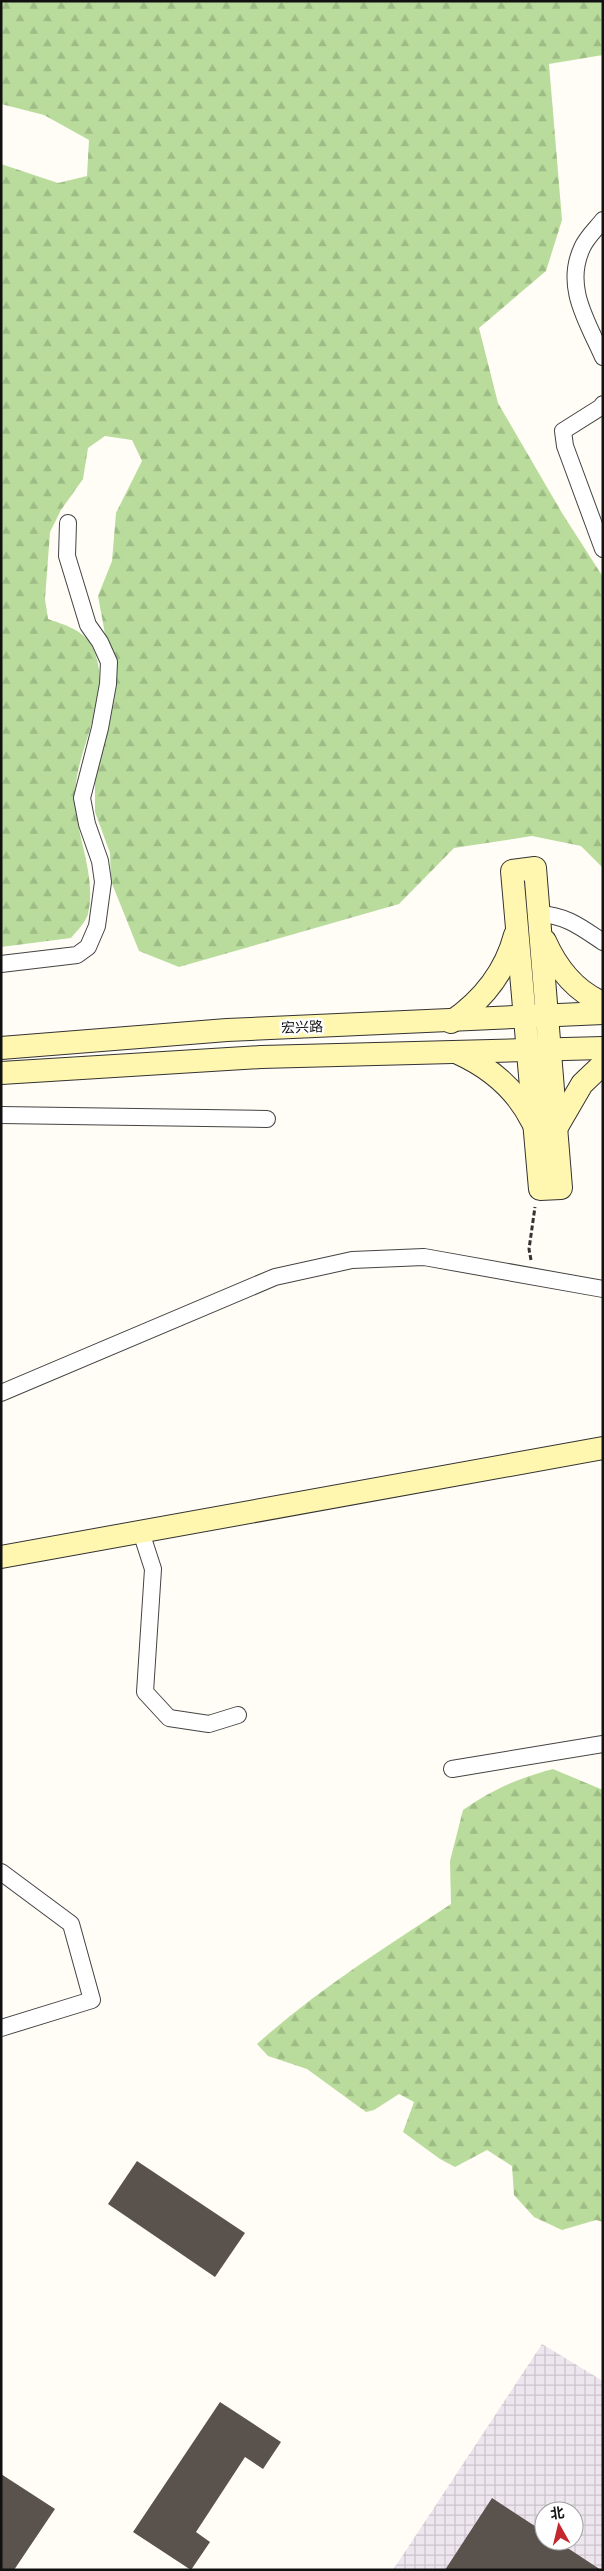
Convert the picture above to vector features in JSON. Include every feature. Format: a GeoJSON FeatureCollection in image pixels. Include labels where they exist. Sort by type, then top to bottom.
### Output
{"type":"FeatureCollection","features":[{"type":"Feature","properties":{"kind":"street"},"geometry":{"type":"LineString","coordinates":[[603,220],[583,246],[576,266],[576,294],[603,357]]}},
{"type":"Feature","properties":{"kind":"street"},"geometry":{"type":"LineString","coordinates":[[603,404],[563,431],[565,446],[603,549]]}},
{"type":"Feature","properties":{"kind":"street"},"geometry":{"type":"LineString","coordinates":[[1,964],[77,955],[88,947],[97,926],[103,882],[100,861],[87,824],[82,798],[100,728],[108,684],[109,662],[100,642],[88,625],[70,564],[68,556],[68,523]]}},
{"type":"Feature","properties":{"kind":"street"},"geometry":{"type":"LineString","coordinates":[[539,1049],[548,1015],[535,868],[512,871],[526,1017],[539,1049],[546,1129],[562,1188],[540,1189]]}},
{"type":"Feature","properties":{"kind":"street"},"geometry":{"type":"LineString","coordinates":[[540,920],[556,915],[573,922],[603,942]]}},
{"type":"Feature","properties":{"kind":"street"},"geometry":{"type":"LineString","coordinates":[[540,920],[544,940],[559,967],[582,990],[603,1003]]}},
{"type":"Feature","properties":{"kind":"street"},"geometry":{"type":"LineString","coordinates":[[451,1022],[478,1002],[498,976],[511,950],[517,922]]}},
{"type":"Feature","properties":{"kind":"street","name":"宏兴路"},"geometry":{"type":"LineString","coordinates":[[1,1048],[227,1030],[451,1022],[603,1013]]}},
{"type":"Feature","properties":{"kind":"street","name":"宏兴路"},"geometry":{"type":"LineString","coordinates":[[1,1073],[262,1057],[603,1048]]}},
{"type":"Feature","properties":{"kind":"street"},"geometry":{"type":"LineString","coordinates":[[455,1052],[479,1063],[501,1079],[546,1129]]}},
{"type":"Feature","properties":{"kind":"street"},"geometry":{"type":"LineString","coordinates":[[546,1129],[582,1084],[603,1064]]}},
{"type":"Feature","properties":{"kind":"street"},"geometry":{"type":"LineString","coordinates":[[1,1115],[267,1119]]}},
{"type":"Feature","properties":{"kind":"street"},"geometry":{"type":"LineString","coordinates":[[1,1393],[275,1276],[352,1260],[424,1257],[603,1289]]}},
{"type":"Feature","properties":{"kind":"street"},"geometry":{"type":"LineString","coordinates":[[1,1557],[603,1448]]}},
{"type":"Feature","properties":{"kind":"street"},"geometry":{"type":"LineString","coordinates":[[141,1532],[153,1569],[145,1692],[169,1718],[209,1724],[238,1715]]}},
{"type":"Feature","properties":{"kind":"street"},"geometry":{"type":"LineString","coordinates":[[452,1769],[603,1744]]}},
{"type":"Feature","properties":{"kind":"street"},"geometry":{"type":"LineString","coordinates":[[1,1872],[71,1924],[92,2000],[1,2028]]}},
{"type":"Feature","properties":{"kind":"path"},"geometry":{"type":"LineString","coordinates":[[534,1277],[529,1249],[532,1222],[540,1189]]}},
{"type":"Feature","properties":{"kind":"shaded area"},"geometry":{"type":"Polygon","coordinates":[[[542,2344],[603,2381],[603,2570],[393,2570],[542,2344]]]}},
{"type":"Feature","properties":{"kind":"green space"},"geometry":{"type":"Polygon","coordinates":[[[1,1],[603,1],[603,55],[549,64],[562,220],[546,271],[479,328],[498,403],[562,513],[603,577],[603,868],[581,846],[532,836],[454,848],[399,904],[179,967],[139,951],[111,881],[110,853],[95,812],[95,780],[115,684],[117,661],[105,634],[98,596],[112,561],[116,513],[142,461],[132,440],[105,436],[88,448],[83,479],[61,510],[50,532],[45,599],[48,619],[82,634],[90,643],[97,660],[99,677],[98,695],[95,713],[79,766],[75,800],[90,881],[88,914],[83,924],[71,938],[1,947],[1,164],[58,183],[87,176],[89,140],[44,115],[1,104],[1,1]]]}},
{"type":"Feature","properties":{"kind":"green space"},"geometry":{"type":"Polygon","coordinates":[[[553,1769],[603,1790],[603,2222],[596,2220],[562,2230],[534,2217],[514,2195],[512,2166],[487,2150],[455,2167],[440,2159],[403,2132],[414,2102],[399,2094],[374,2110],[366,2112],[307,2069],[268,2056],[257,2044],[327,1988],[451,1904],[450,1861],[463,1810],[506,1785],[553,1769]]]}},
{"type":"Feature","properties":{"kind":"building"},"geometry":{"type":"Polygon","coordinates":[[[137,2161],[245,2233],[215,2277],[108,2204],[137,2161]]]}},
{"type":"Feature","properties":{"kind":"building"},"geometry":{"type":"Polygon","coordinates":[[[220,2402],[281,2442],[263,2469],[245,2457],[196,2532],[210,2542],[191,2570],[133,2532],[220,2402]]]}},
{"type":"Feature","properties":{"kind":"building"},"geometry":{"type":"Polygon","coordinates":[[[1,2474],[55,2509],[14,2570],[1,2570],[1,2474]]]}},
{"type":"Feature","properties":{"kind":"building"},"geometry":{"type":"Polygon","coordinates":[[[492,2498],[534,2525],[534,2551],[572,2551],[601,2570],[445,2570],[492,2498]]]}}]}
